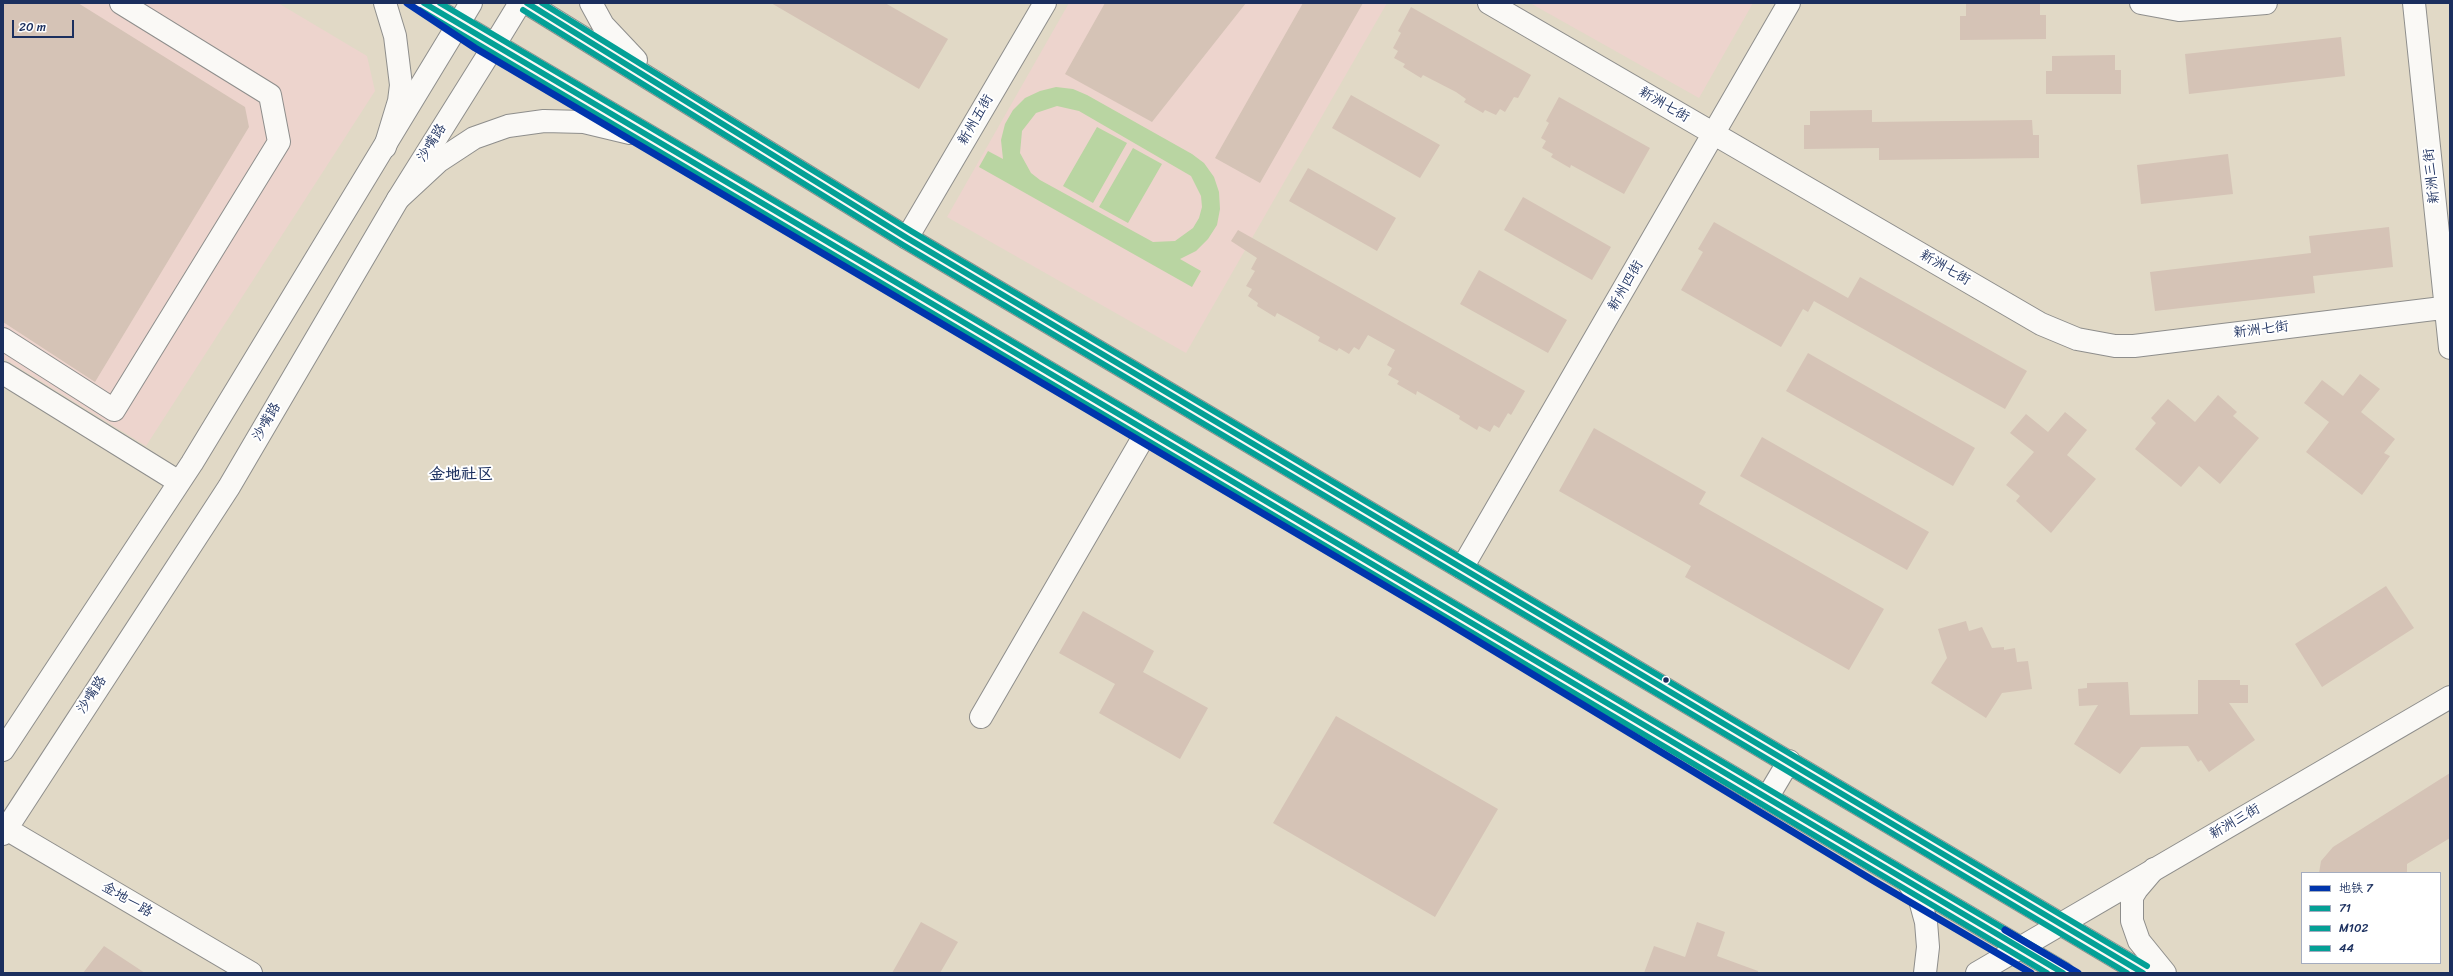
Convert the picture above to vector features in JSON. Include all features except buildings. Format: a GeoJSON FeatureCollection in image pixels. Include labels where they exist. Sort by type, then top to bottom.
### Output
{"type":"FeatureCollection","features":[{"type":"Feature","properties":{"kind":"street"},"geometry":{"type":"LineString","coordinates":[[3,339],[114,410],[279,142],[270,95],[121,3]]}},
{"type":"Feature","properties":{"kind":"street"},"geometry":{"type":"LineString","coordinates":[[385,3],[395,36],[401,85],[399,101],[386,147]]}},
{"type":"Feature","properties":{"kind":"street"},"geometry":{"type":"LineString","coordinates":[[424,3],[2063,973]]}},
{"type":"Feature","properties":{"kind":"street"},"geometry":{"type":"LineString","coordinates":[[3,750],[179,482],[386,147],[471,3]]}},
{"type":"Feature","properties":{"kind":"street","name":"沙嘴路"},"geometry":{"type":"LineString","coordinates":[[4,830],[229,487],[398,199],[520,3]]}},
{"type":"Feature","properties":{"kind":"street"},"geometry":{"type":"LineString","coordinates":[[527,3],[675,96],[907,238],[2062,922],[2143,973]]}},
{"type":"Feature","properties":{"kind":"street"},"geometry":{"type":"LineString","coordinates":[[592,3],[603,25],[624,50],[675,96]]}},
{"type":"Feature","properties":{"kind":"street","name":"新州五街"},"geometry":{"type":"LineString","coordinates":[[907,238],[1045,3]]}},
{"type":"Feature","properties":{"kind":"street","name":"新洲七街"},"geometry":{"type":"LineString","coordinates":[[1489,3],[2041,324],[2083,341],[2115,346],[2134,346],[2448,307]]}},
{"type":"Feature","properties":{"kind":"street","name":"新州四街"},"geometry":{"type":"LineString","coordinates":[[1462,568],[1789,3]]}},
{"type":"Feature","properties":{"kind":"street"},"geometry":{"type":"LineString","coordinates":[[2141,3],[2179,10],[2266,3]]}},
{"type":"Feature","properties":{"kind":"street","name":"新洲三街"},"geometry":{"type":"LineString","coordinates":[[2414,3],[2448,307],[2450,348]]}},
{"type":"Feature","properties":{"kind":"street"},"geometry":{"type":"LineString","coordinates":[[398,199],[439,161],[474,138],[508,126],[544,121],[584,122],[658,141]]}},
{"type":"Feature","properties":{"kind":"street"},"geometry":{"type":"LineString","coordinates":[[3,373],[179,482]]}},
{"type":"Feature","properties":{"kind":"street"},"geometry":{"type":"LineString","coordinates":[[981,717],[1148,431]]}},
{"type":"Feature","properties":{"kind":"street","name":"新洲三街"},"geometry":{"type":"LineString","coordinates":[[1977,973],[2062,922],[2450,697]]}},
{"type":"Feature","properties":{"kind":"street"},"geometry":{"type":"LineString","coordinates":[[1767,798],[1789,761]]}},
{"type":"Feature","properties":{"kind":"street","name":"金地一路"},"geometry":{"type":"LineString","coordinates":[[4,830],[252,973]]}},
{"type":"Feature","properties":{"kind":"street"},"geometry":{"type":"LineString","coordinates":[[2154,869],[2136,889],[2132,897],[2132,921],[2139,941],[2165,973]]}},
{"type":"Feature","properties":{"kind":"street"},"geometry":{"type":"LineString","coordinates":[[1908,881],[1920,900],[1926,922],[1928,947],[1925,973]]}},
{"type":"Feature","properties":{"kind":"shaded area"},"geometry":{"type":"Polygon","coordinates":[[[3,3],[278,3],[367,56],[375,91],[146,446],[3,358],[3,3]]]}},
{"type":"Feature","properties":{"kind":"shaded area"},"geometry":{"type":"Polygon","coordinates":[[[1069,3],[1387,3],[1186,353],[947,217],[1069,3]]]}},
{"type":"Feature","properties":{"kind":"shaded area"},"geometry":{"type":"Polygon","coordinates":[[[1530,3],[1753,3],[1699,98],[1530,3]]]}},
{"type":"Feature","properties":{"kind":"green space"},"geometry":{"type":"Polygon","coordinates":[[[1056,87],[1073,89],[1087,95],[1192,154],[1204,163],[1214,177],[1219,192],[1220,209],[1217,225],[1208,239],[1196,251],[1180,259],[1201,271],[1192,287],[979,167],[988,151],[1003,159],[1001,140],[1005,124],[1013,110],[1025,98],[1040,91],[1056,87]],[[1057,106],[1036,113],[1022,131],[1020,153],[1031,173],[1040,180],[1153,242],[1175,241],[1193,228],[1199,218],[1202,207],[1201,196],[1191,176],[1079,111],[1057,106]]]}},
{"type":"Feature","properties":{"kind":"green space"},"geometry":{"type":"Polygon","coordinates":[[[1097,127],[1127,143],[1093,203],[1063,186],[1097,127]]]}},
{"type":"Feature","properties":{"kind":"green space"},"geometry":{"type":"Polygon","coordinates":[[[1133,148],[1162,164],[1128,223],[1099,207],[1133,148]]]}},
{"type":"Feature","properties":{"kind":"metro line","name":"7"},"geometry":{"type":"LineString","coordinates":[[407,3],[475,48],[1438,617],[1874,881],[2031,973]]}},
{"type":"Feature","properties":{"kind":"metro line","name":"7"},"geometry":{"type":"LineString","coordinates":[[2005,930],[2078,973]]}},
{"type":"Feature","properties":{"kind":"transit line","name":"71"},"geometry":{"type":"LineString","coordinates":[[424,3],[2063,973]]}},
{"type":"Feature","properties":{"kind":"transit line","name":"44"},"geometry":{"type":"LineString","coordinates":[[440,3],[2067,966]]}},
{"type":"Feature","properties":{"kind":"transit line","name":"71"},"geometry":{"type":"LineString","coordinates":[[527,3],[907,238],[2143,973]]}},
{"type":"Feature","properties":{"kind":"transit line","name":"44"},"geometry":{"type":"LineString","coordinates":[[542,3],[911,231],[2147,966]]}},
{"type":"Feature","properties":{"kind":"transit line","name":"M102"},"geometry":{"type":"LineString","coordinates":[[420,10],[2047,973]]}},
{"type":"Feature","properties":{"kind":"transit line","name":"M102"},"geometry":{"type":"LineString","coordinates":[[523,10],[903,245],[2127,973]]}},
{"type":"Feature","properties":{"kind":"district","name":"金地社区"},"geometry":{"type":"Point","coordinates":[461,475]}}]}
